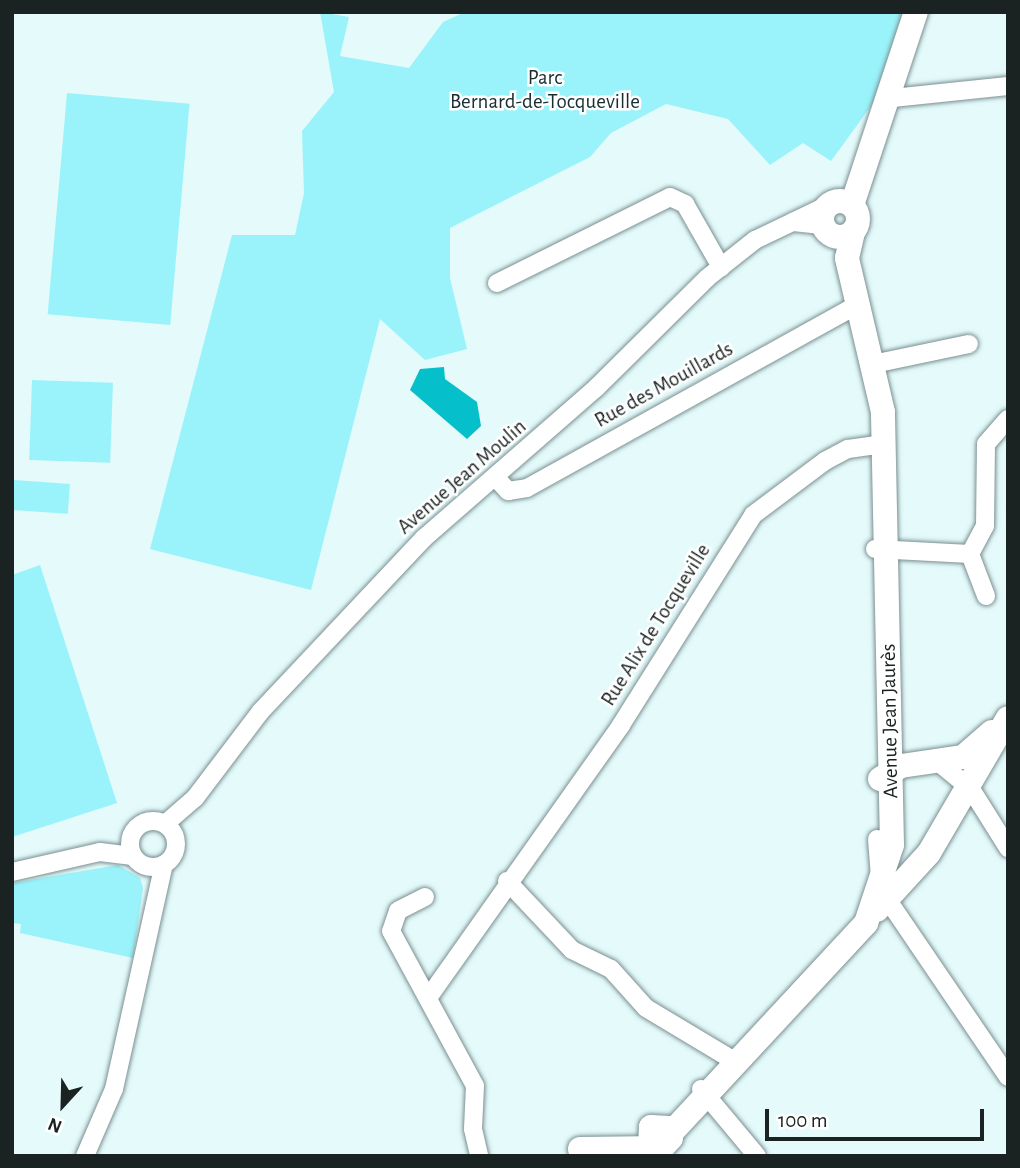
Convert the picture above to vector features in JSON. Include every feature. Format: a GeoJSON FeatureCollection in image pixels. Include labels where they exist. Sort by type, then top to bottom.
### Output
{"type":"FeatureCollection","features":[{"type":"Feature","properties":{"kind":"main road"},"geometry":{"type":"LineString","coordinates":[[890,103],[916,12]]}},
{"type":"Feature","properties":{"kind":"main road","name":"Avenue Jean Jaurès"},"geometry":{"type":"LineString","coordinates":[[879,444],[854,307],[834,225],[858,218],[852,205],[890,103]]}},
{"type":"Feature","properties":{"kind":"main road","name":"Avenue Jean Jaurès"},"geometry":{"type":"LineString","coordinates":[[854,307],[873,364],[879,444],[884,775]]}},
{"type":"Feature","properties":{"kind":"main road","name":"Avenue Jean Jaurès"},"geometry":{"type":"LineString","coordinates":[[881,549],[891,730],[884,775]]}},
{"type":"Feature","properties":{"kind":"main road"},"geometry":{"type":"LineString","coordinates":[[732,1059],[866,923],[878,894],[884,842],[884,775],[977,750],[1008,712]]}},
{"type":"Feature","properties":{"kind":"main road"},"geometry":{"type":"LineString","coordinates":[[570,1153],[649,1144],[704,1093],[848,923],[878,894],[929,853],[971,789],[1008,718]]}},
{"type":"Feature","properties":{"kind":"main road"},"geometry":{"type":"LineString","coordinates":[[891,730],[937,761]]}},
{"type":"Feature","properties":{"kind":"main road"},"geometry":{"type":"LineString","coordinates":[[884,842],[929,853]]}},
{"type":"Feature","properties":{"kind":"main road"},"geometry":{"type":"LineString","coordinates":[[570,1153],[649,1144]]}},
{"type":"Feature","properties":{"kind":"street"},"geometry":{"type":"LineString","coordinates":[[890,103],[1008,86]]}},
{"type":"Feature","properties":{"kind":"street"},"geometry":{"type":"LineString","coordinates":[[498,283],[648,203],[670,197],[685,204],[720,267]]}},
{"type":"Feature","properties":{"kind":"street","name":"Avenue Jean Moulin"},"geometry":{"type":"LineString","coordinates":[[165,824],[195,798],[261,711],[424,538],[496,478],[720,267],[790,221],[834,225]]}},
{"type":"Feature","properties":{"kind":"street","name":"Rue des Mouillards"},"geometry":{"type":"LineString","coordinates":[[496,478],[508,492],[527,488],[854,307]]}},
{"type":"Feature","properties":{"kind":"street"},"geometry":{"type":"LineString","coordinates":[[873,364],[969,344]]}},
{"type":"Feature","properties":{"kind":"street"},"geometry":{"type":"LineString","coordinates":[[986,596],[970,554],[985,526],[986,444],[1008,419]]}},
{"type":"Feature","properties":{"kind":"street","name":"Rue Alix de Tocqueville"},"geometry":{"type":"LineString","coordinates":[[428,998],[507,881],[621,725],[753,515],[825,461],[879,444]]}},
{"type":"Feature","properties":{"kind":"street"},"geometry":{"type":"LineString","coordinates":[[881,549],[970,554]]}},
{"type":"Feature","properties":{"kind":"street"},"geometry":{"type":"LineString","coordinates":[[937,761],[971,789],[1008,848]]}},
{"type":"Feature","properties":{"kind":"street","name":"Avenue Jean Moulin"},"geometry":{"type":"LineString","coordinates":[[177,843],[195,798]]}},
{"type":"Feature","properties":{"kind":"street"},"geometry":{"type":"LineString","coordinates":[[12,872],[100,852],[132,835],[149,821],[165,824],[177,843],[164,864],[157,908],[114,1089],[85,1156]]}},
{"type":"Feature","properties":{"kind":"street"},"geometry":{"type":"LineString","coordinates":[[132,835],[157,908]]}},
{"type":"Feature","properties":{"kind":"street"},"geometry":{"type":"LineString","coordinates":[[100,852],[164,864]]}},
{"type":"Feature","properties":{"kind":"street"},"geometry":{"type":"LineString","coordinates":[[507,881],[572,950],[611,969],[646,1008],[732,1059]]}},
{"type":"Feature","properties":{"kind":"street"},"geometry":{"type":"LineString","coordinates":[[878,894],[1008,1077]]}},
{"type":"Feature","properties":{"kind":"street"},"geometry":{"type":"LineString","coordinates":[[425,897],[398,911],[391,931],[475,1086],[473,1129],[479,1156]]}},
{"type":"Feature","properties":{"kind":"street"},"geometry":{"type":"LineString","coordinates":[[704,1093],[757,1156]]}},
{"type":"Feature","properties":{"kind":"green space","name":"Parc Bernard-de-Tocqueville"},"geometry":{"type":"Polygon","coordinates":[[[320,12],[349,17],[340,56],[409,68],[443,22],[465,12],[907,12],[874,102],[831,161],[803,143],[770,165],[728,119],[666,104],[611,133],[590,157],[450,228],[450,278],[467,349],[425,360],[380,319],[311,590],[150,549],[232,235],[295,235],[304,193],[302,131],[334,92],[320,12]]]}},
{"type":"Feature","properties":{"kind":"green space"},"geometry":{"type":"Polygon","coordinates":[[[67,93],[190,104],[170,325],[48,314],[67,93]]]}},
{"type":"Feature","properties":{"kind":"green space"},"geometry":{"type":"Polygon","coordinates":[[[32,380],[113,383],[110,463],[29,460],[32,380]]]}},
{"type":"Feature","properties":{"kind":"green space"},"geometry":{"type":"Polygon","coordinates":[[[14,480],[70,484],[68,514],[12,510],[14,480]]]}},
{"type":"Feature","properties":{"kind":"green space"},"geometry":{"type":"Polygon","coordinates":[[[40,565],[117,803],[12,837],[12,575],[40,565]]]}},
{"type":"Feature","properties":{"kind":"green space"},"geometry":{"type":"Polygon","coordinates":[[[118,865],[140,878],[143,888],[133,958],[20,933],[21,924],[12,923],[12,883],[118,865]]]}},
{"type":"Feature","properties":{"kind":"shaded area"},"geometry":{"type":"Polygon","coordinates":[[[444,367],[445,379],[477,402],[481,426],[467,439],[410,390],[420,369],[444,367]]]}}]}
